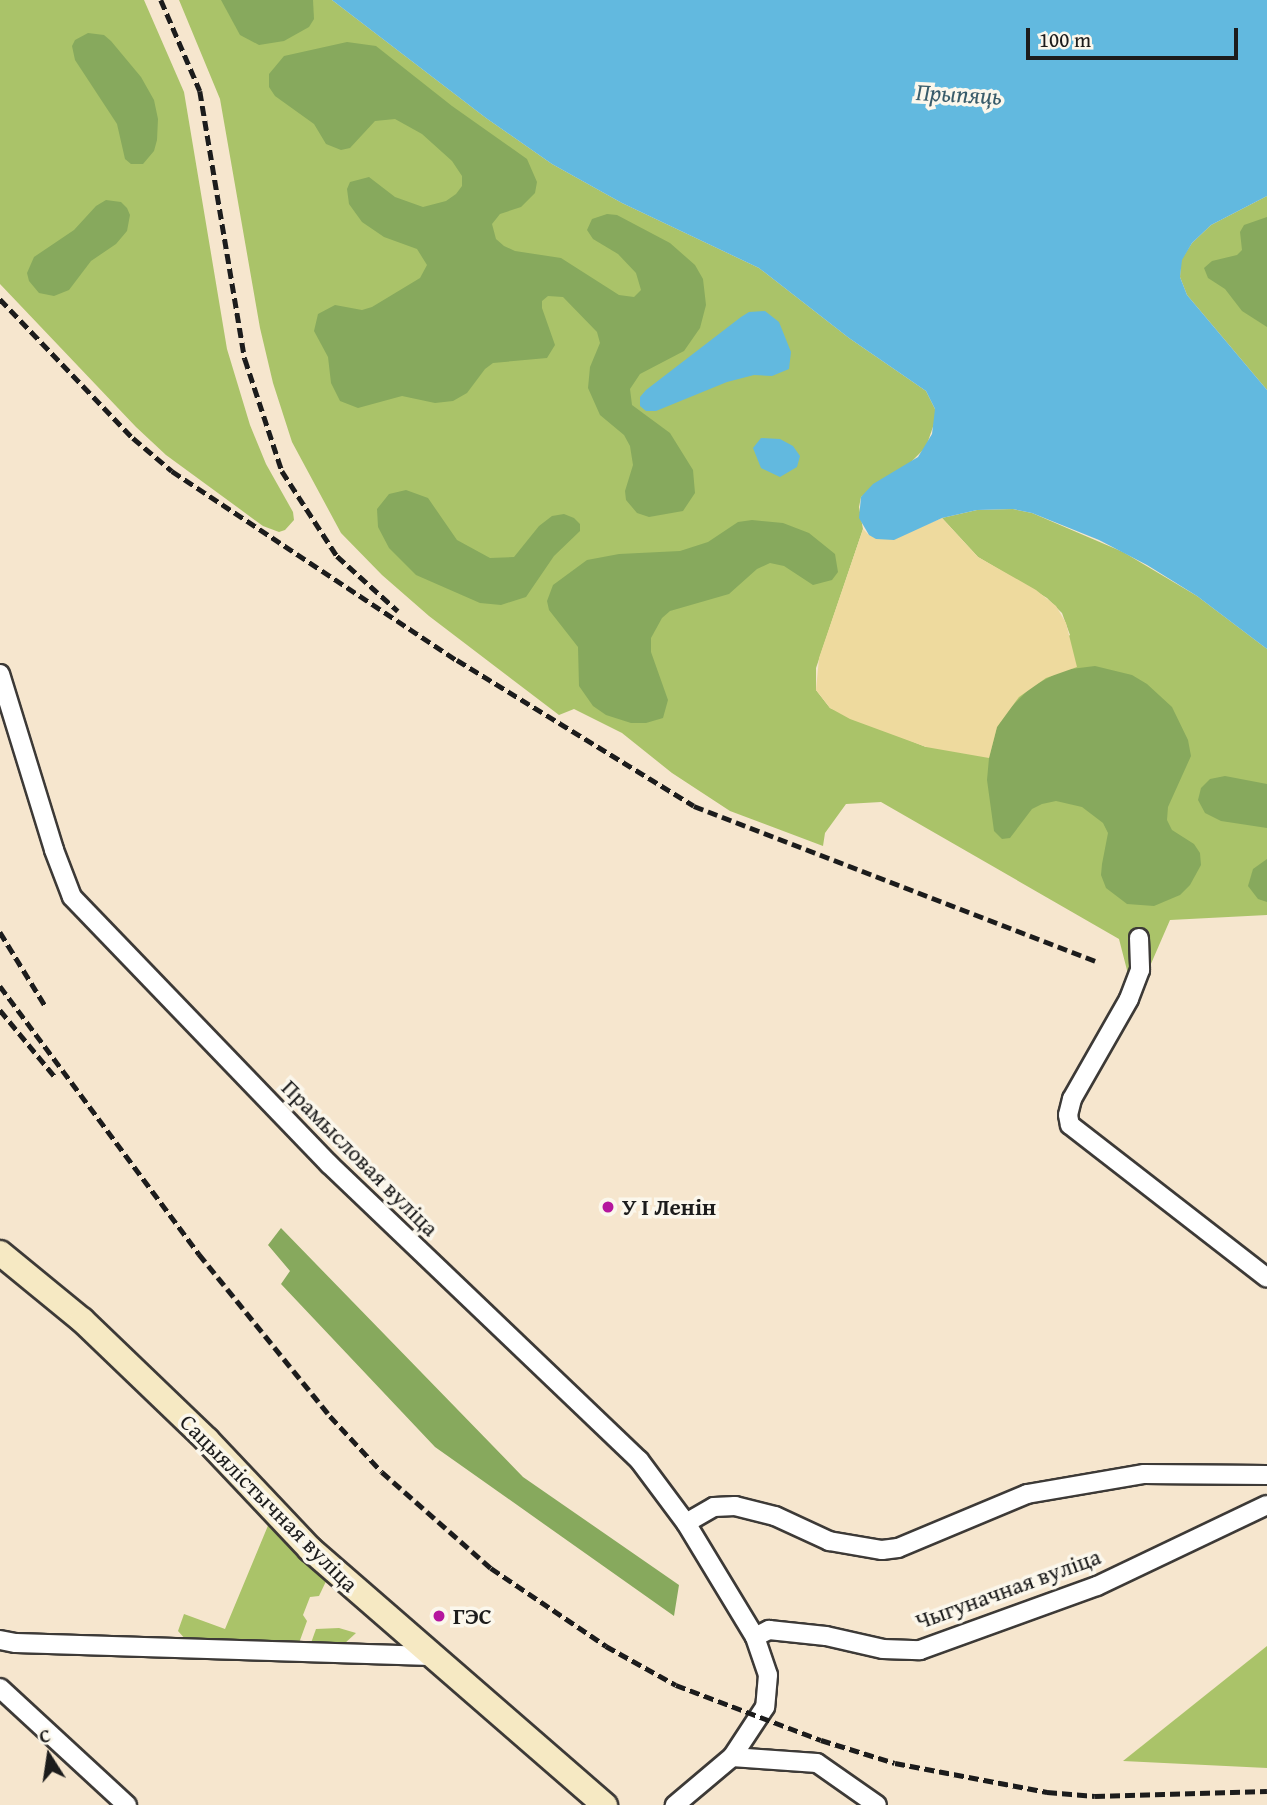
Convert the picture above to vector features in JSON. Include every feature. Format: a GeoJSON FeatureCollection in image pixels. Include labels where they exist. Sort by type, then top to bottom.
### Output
{"type":"FeatureCollection","features":[{"type":"Feature","properties":{"kind":"street","name":"Прамысловая вуліца"},"geometry":{"type":"LineString","coordinates":[[0,674],[54,850],[72,897],[329,1164],[639,1460],[686,1523],[755,1637],[768,1675],[765,1707],[732,1757],[675,1805]]}},
{"type":"Feature","properties":{"kind":"street"},"geometry":{"type":"LineString","coordinates":[[1139,938],[1140,970],[1129,999],[1072,1099],[1068,1115],[1070,1125],[1267,1278]]}},
{"type":"Feature","properties":{"kind":"street","name":"Сацыялістычная вуліца"},"geometry":{"type":"LineString","coordinates":[[0,1253],[82,1320],[207,1440],[310,1549],[605,1805]]}},
{"type":"Feature","properties":{"kind":"street"},"geometry":{"type":"LineString","coordinates":[[686,1523],[714,1507],[735,1506],[775,1516],[829,1541],[882,1550],[898,1548],[1027,1494],[1144,1474],[1267,1475]]}},
{"type":"Feature","properties":{"kind":"street","name":"Чыгуначная вуліца"},"geometry":{"type":"LineString","coordinates":[[755,1637],[769,1630],[826,1636],[883,1649],[919,1650],[1097,1586],[1267,1506]]}},
{"type":"Feature","properties":{"kind":"street"},"geometry":{"type":"LineString","coordinates":[[0,1653],[8,1641],[431,1656]]}},
{"type":"Feature","properties":{"kind":"street"},"geometry":{"type":"LineString","coordinates":[[0,1688],[127,1805]]}},
{"type":"Feature","properties":{"kind":"street"},"geometry":{"type":"LineString","coordinates":[[732,1757],[817,1763],[877,1805]]}},
{"type":"Feature","properties":{"kind":"green space"},"geometry":{"type":"Polygon","coordinates":[[[0,0],[144,0],[184,92],[227,349],[250,425],[266,464],[293,512],[294,520],[285,530],[279,532],[263,526],[166,455],[0,284],[0,0]]]}},
{"type":"Feature","properties":{"kind":"green space"},"geometry":{"type":"Polygon","coordinates":[[[179,0],[332,0],[486,118],[552,164],[622,203],[759,268],[849,338],[926,391],[935,409],[935,421],[926,447],[908,465],[861,497],[859,507],[863,529],[816,668],[816,690],[830,708],[926,747],[1070,635],[1062,613],[1047,598],[978,557],[942,518],[977,510],[1013,509],[1032,513],[1123,552],[1197,596],[1267,649],[1267,915],[1170,920],[1137,996],[1124,995],[1128,974],[1119,939],[881,802],[846,804],[825,833],[823,846],[730,811],[672,773],[622,733],[574,709],[559,715],[429,616],[382,575],[341,533],[292,442],[273,383],[260,328],[220,99],[179,0]]]}},
{"type":"Feature","properties":{"kind":"green space"},"geometry":{"type":"Polygon","coordinates":[[[221,0],[313,0],[314,19],[309,27],[284,41],[259,45],[240,35],[221,0]]]}},
{"type":"Feature","properties":{"kind":"green space"},"geometry":{"type":"Polygon","coordinates":[[[88,33],[104,35],[111,41],[141,77],[154,100],[158,119],[157,140],[154,151],[143,164],[131,164],[125,159],[117,124],[75,60],[72,46],[75,40],[88,33]]]}},
{"type":"Feature","properties":{"kind":"green space"},"geometry":{"type":"Polygon","coordinates":[[[347,42],[376,46],[452,106],[527,159],[537,182],[535,193],[521,207],[500,214],[492,224],[496,239],[504,246],[515,251],[561,258],[619,295],[634,297],[641,290],[636,273],[618,254],[593,239],[587,230],[592,219],[607,214],[617,215],[670,243],[695,265],[703,279],[706,305],[700,328],[684,351],[640,374],[630,389],[632,405],[670,433],[693,470],[695,493],[683,511],[649,517],[637,513],[626,500],[625,491],[633,465],[630,446],[624,435],[600,415],[588,388],[590,367],[600,343],[597,332],[563,297],[548,296],[542,301],[555,345],[547,358],[493,363],[485,369],[467,393],[453,401],[435,403],[402,396],[358,408],[340,401],[331,383],[328,357],[314,331],[318,314],[335,305],[362,310],[372,307],[420,278],[427,265],[417,249],[384,237],[362,222],[349,204],[347,189],[350,182],[369,177],[395,197],[423,207],[446,201],[462,186],[462,176],[452,161],[422,134],[395,119],[375,121],[350,148],[341,150],[326,144],[314,124],[275,96],[269,87],[269,74],[284,56],[347,42]]]}},
{"type":"Feature","properties":{"kind":"green space"},"geometry":{"type":"Polygon","coordinates":[[[1267,196],[1267,390],[1187,295],[1180,277],[1181,260],[1192,243],[1211,225],[1267,196]]]}},
{"type":"Feature","properties":{"kind":"green space"},"geometry":{"type":"Polygon","coordinates":[[[106,200],[121,202],[127,208],[130,215],[127,231],[116,244],[91,261],[69,290],[54,296],[39,293],[29,281],[27,273],[34,257],[74,230],[96,206],[106,200]]]}},
{"type":"Feature","properties":{"kind":"green space"},"geometry":{"type":"Polygon","coordinates":[[[1267,217],[1267,327],[1242,311],[1225,289],[1208,278],[1204,268],[1212,261],[1237,255],[1242,250],[1240,232],[1244,225],[1267,217]]]}},
{"type":"Feature","properties":{"kind":"green space"},"geometry":{"type":"Polygon","coordinates":[[[406,490],[428,498],[457,540],[490,558],[514,557],[539,526],[552,516],[564,514],[574,518],[580,524],[580,531],[554,556],[526,597],[501,605],[480,603],[416,575],[389,548],[378,527],[377,509],[389,494],[406,490]]]}},
{"type":"Feature","properties":{"kind":"green space"},"geometry":{"type":"Polygon","coordinates":[[[752,520],[783,523],[809,533],[835,554],[838,572],[832,580],[813,585],[784,566],[770,563],[757,569],[729,594],[670,611],[662,618],[651,638],[651,652],[668,700],[663,718],[646,723],[631,723],[606,715],[593,706],[579,686],[578,647],[549,610],[547,601],[553,585],[587,560],[619,554],[680,551],[708,542],[738,522],[752,520]]]}},
{"type":"Feature","properties":{"kind":"green space"},"geometry":{"type":"Polygon","coordinates":[[[1095,666],[1132,675],[1147,684],[1172,707],[1188,740],[1191,756],[1168,807],[1167,820],[1172,830],[1194,844],[1200,853],[1201,865],[1190,885],[1180,895],[1154,906],[1127,904],[1106,888],[1101,875],[1108,833],[1103,823],[1082,807],[1056,801],[1042,804],[1032,809],[1010,838],[1002,839],[994,831],[987,780],[989,758],[997,727],[1007,711],[1031,687],[1063,670],[1095,666]]]}},
{"type":"Feature","properties":{"kind":"green space"},"geometry":{"type":"Polygon","coordinates":[[[1225,776],[1267,784],[1267,828],[1221,821],[1205,813],[1198,800],[1201,788],[1210,779],[1225,776]]]}},
{"type":"Feature","properties":{"kind":"green space"},"geometry":{"type":"Polygon","coordinates":[[[1267,859],[1267,902],[1258,899],[1248,886],[1253,869],[1267,859]]]}},
{"type":"Feature","properties":{"kind":"green space"},"geometry":{"type":"Polygon","coordinates":[[[281,1228],[523,1477],[679,1585],[674,1616],[435,1447],[281,1284],[290,1271],[268,1245],[281,1228]]]}},
{"type":"Feature","properties":{"kind":"green space"},"geometry":{"type":"Polygon","coordinates":[[[272,1516],[329,1575],[319,1596],[310,1597],[303,1615],[307,1621],[299,1643],[187,1641],[178,1631],[184,1614],[225,1629],[272,1516]]]}},
{"type":"Feature","properties":{"kind":"green space"},"geometry":{"type":"Polygon","coordinates":[[[339,1628],[356,1633],[344,1644],[311,1643],[316,1629],[339,1628]]]}},
{"type":"Feature","properties":{"kind":"green space"},"geometry":{"type":"Polygon","coordinates":[[[1267,1646],[1267,1768],[1123,1761],[1267,1646]]]}},
{"type":"Feature","properties":{"kind":"sand"},"geometry":{"type":"Polygon","coordinates":[[[942,518],[978,557],[1036,590],[1056,606],[1066,623],[1077,667],[1046,678],[1019,697],[997,727],[989,758],[926,747],[850,719],[830,708],[816,690],[819,658],[863,529],[869,535],[923,526],[942,518]]]}},
{"type":"Feature","properties":{"kind":"water","name":"Прыпяць"},"geometry":{"type":"Polygon","coordinates":[[[332,0],[1267,0],[1267,196],[1211,225],[1192,243],[1182,260],[1180,277],[1187,295],[1267,390],[1267,649],[1197,596],[1147,565],[1099,540],[1032,513],[1013,509],[977,510],[942,518],[894,540],[876,539],[869,535],[859,518],[861,497],[873,484],[918,457],[932,434],[935,409],[926,391],[849,338],[759,268],[622,203],[552,164],[486,118],[332,0]]]}},
{"type":"Feature","properties":{"kind":"water"},"geometry":{"type":"Polygon","coordinates":[[[765,311],[779,322],[791,352],[789,369],[772,376],[754,375],[727,382],[656,411],[646,411],[640,406],[640,397],[646,390],[741,317],[749,312],[765,311]]]}},
{"type":"Feature","properties":{"kind":"water"},"geometry":{"type":"Polygon","coordinates":[[[761,438],[780,439],[793,446],[800,456],[797,467],[780,477],[761,468],[753,448],[761,438]]]}},
{"type":"Feature","properties":{"kind":"railway"},"geometry":{"type":"LineString","coordinates":[[161,0],[200,91],[245,359],[282,471],[337,556],[398,611]]}},
{"type":"Feature","properties":{"kind":"railway"},"geometry":{"type":"LineString","coordinates":[[0,299],[133,438],[172,471],[457,660],[694,806],[1099,962]]}},
{"type":"Feature","properties":{"kind":"railway"},"geometry":{"type":"LineString","coordinates":[[0,932],[46,1007]]}},
{"type":"Feature","properties":{"kind":"railway"},"geometry":{"type":"LineString","coordinates":[[0,986],[199,1254],[330,1416],[382,1472],[491,1568],[606,1646],[676,1685],[821,1740],[895,1763],[1047,1792],[1095,1796],[1267,1791]]}},
{"type":"Feature","properties":{"kind":"railway"},"geometry":{"type":"LineString","coordinates":[[0,1010],[56,1078]]}},
{"type":"Feature","properties":{"kind":"place","name":"У І Ленін"},"geometry":{"type":"Point","coordinates":[608,1207]}},
{"type":"Feature","properties":{"kind":"place","name":"ГЭС"},"geometry":{"type":"Point","coordinates":[439,1616]}}]}
